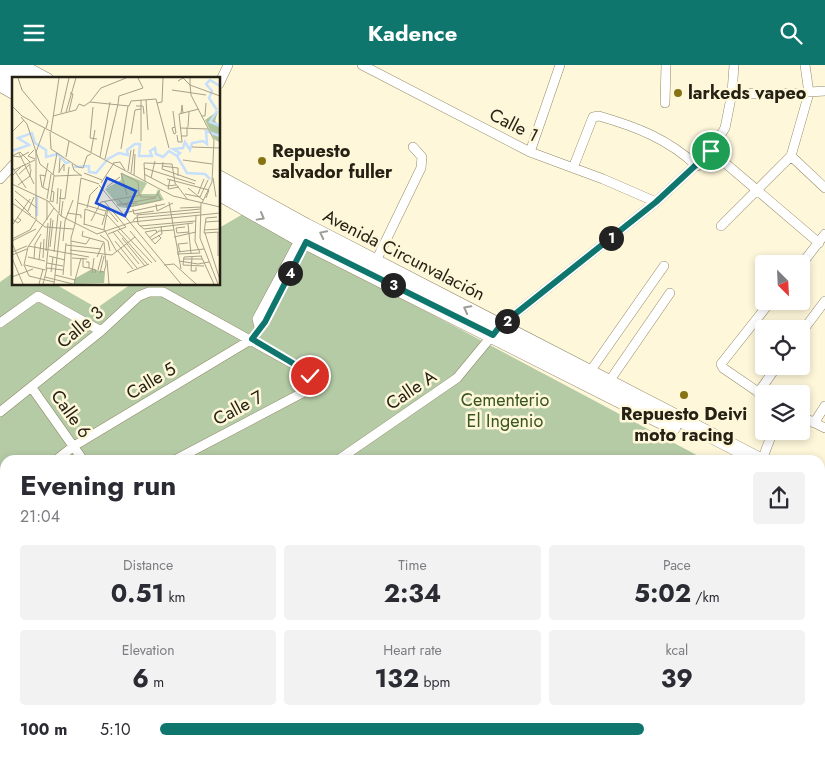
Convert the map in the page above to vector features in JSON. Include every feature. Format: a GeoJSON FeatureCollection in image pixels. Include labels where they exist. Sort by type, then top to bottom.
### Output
{"type":"FeatureCollection","features":[{"type":"Feature","properties":{"kind":"main road"},"geometry":{"type":"LineString","coordinates":[[3,65],[26,77]]}},
{"type":"Feature","properties":{"kind":"main road"},"geometry":{"type":"LineString","coordinates":[[0,76],[12,82]]}},
{"type":"Feature","properties":{"kind":"main road","name":"Avenida Circunvalación"},"geometry":{"type":"LineString","coordinates":[[220,179],[306,226],[373,267],[497,331],[621,402],[730,455]]}},
{"type":"Feature","properties":{"kind":"main road","name":"Avenida Circunvalación"},"geometry":{"type":"LineString","coordinates":[[220,194],[303,240],[373,267]]}},
{"type":"Feature","properties":{"kind":"main road","name":"Avenida Circunvalación"},"geometry":{"type":"LineString","coordinates":[[497,331],[589,373],[751,455]]}},
{"type":"Feature","properties":{"kind":"street"},"geometry":{"type":"LineString","coordinates":[[22,65],[44,77]]}},
{"type":"Feature","properties":{"kind":"street"},"geometry":{"type":"LineString","coordinates":[[220,82],[228,65]]}},
{"type":"Feature","properties":{"kind":"street","name":"Calle 1"},"geometry":{"type":"LineString","coordinates":[[362,65],[530,152],[656,202]]}},
{"type":"Feature","properties":{"kind":"street"},"geometry":{"type":"LineString","coordinates":[[530,152],[560,65]]}},
{"type":"Feature","properties":{"kind":"street"},"geometry":{"type":"LineString","coordinates":[[665,103],[666,65]]}},
{"type":"Feature","properties":{"kind":"street","name":"Calle A"},"geometry":{"type":"LineString","coordinates":[[345,455],[457,378],[497,331],[656,202],[711,151],[726,128],[732,93],[734,65]]}},
{"type":"Feature","properties":{"kind":"street"},"geometry":{"type":"LineString","coordinates":[[721,226],[791,156],[809,93],[805,65]]}},
{"type":"Feature","properties":{"kind":"street"},"geometry":{"type":"LineString","coordinates":[[0,85],[12,93]]}},
{"type":"Feature","properties":{"kind":"street"},"geometry":{"type":"LineString","coordinates":[[732,93],[809,93],[825,91]]}},
{"type":"Feature","properties":{"kind":"street"},"geometry":{"type":"LineString","coordinates":[[573,168],[593,117],[599,116],[657,136],[678,148],[697,165]]}},
{"type":"Feature","properties":{"kind":"street"},"geometry":{"type":"LineString","coordinates":[[373,267],[421,168],[422,157],[414,147]]}},
{"type":"Feature","properties":{"kind":"street"},"geometry":{"type":"LineString","coordinates":[[711,151],[818,243]]}},
{"type":"Feature","properties":{"kind":"street"},"geometry":{"type":"LineString","coordinates":[[791,156],[825,188]]}},
{"type":"Feature","properties":{"kind":"street"},"geometry":{"type":"LineString","coordinates":[[0,179],[12,166]]}},
{"type":"Feature","properties":{"kind":"street"},"geometry":{"type":"LineString","coordinates":[[809,255],[825,235]]}},
{"type":"Feature","properties":{"kind":"street","name":"Calle 5"},"geometry":{"type":"LineString","coordinates":[[62,455],[74,446],[252,339],[259,327],[257,319],[303,240]]}},
{"type":"Feature","properties":{"kind":"street"},"geometry":{"type":"LineString","coordinates":[[589,373],[664,267]]}},
{"type":"Feature","properties":{"kind":"street","name":"Calle 3"},"geometry":{"type":"LineString","coordinates":[[0,412],[101,331],[139,296],[155,291],[163,292],[252,339],[306,371],[312,382]]}},
{"type":"Feature","properties":{"kind":"street"},"geometry":{"type":"LineString","coordinates":[[608,383],[670,293]]}},
{"type":"Feature","properties":{"kind":"street"},"geometry":{"type":"LineString","coordinates":[[0,323],[38,296],[101,331]]}},
{"type":"Feature","properties":{"kind":"street"},"geometry":{"type":"LineString","coordinates":[[810,321],[825,301]]}},
{"type":"Feature","properties":{"kind":"street"},"geometry":{"type":"LineString","coordinates":[[755,390],[723,368],[721,364],[764,310]]}},
{"type":"Feature","properties":{"kind":"street","name":"Calle 7"},"geometry":{"type":"LineString","coordinates":[[185,455],[304,391],[312,382]]}},
{"type":"Feature","properties":{"kind":"street","name":"Calle 6"},"geometry":{"type":"LineString","coordinates":[[32,388],[80,455]]}},
{"type":"Feature","properties":{"kind":"street"},"geometry":{"type":"LineString","coordinates":[[814,423],[825,406]]}},
{"type":"Feature","properties":{"kind":"street"},"geometry":{"type":"LineString","coordinates":[[810,421],[825,428]]}},
{"type":"Feature","properties":{"kind":"street"},"geometry":{"type":"LineString","coordinates":[[763,455],[769,440]]}},
{"type":"Feature","properties":{"kind":"green space","name":"Cementerio El Ingenio"},"geometry":{"type":"Polygon","coordinates":[[[243,214],[697,455],[0,455],[0,282],[12,273],[12,285],[57,285],[97,308],[130,285],[220,285],[220,227],[243,214]]]}},
{"type":"Feature","properties":{"kind":"place","name":"larkeds vapeo"},"geometry":{"type":"Point","coordinates":[678,93]}},
{"type":"Feature","properties":{"kind":"place","name":"Repuesto salvador fuller"},"geometry":{"type":"Point","coordinates":[262,161]}},
{"type":"Feature","properties":{"kind":"place","name":"Repuesto Deivi moto racing"},"geometry":{"type":"Point","coordinates":[684,395]}},
{"type":"Feature","properties":{"kind":"route"},"geometry":{"type":"LineString","coordinates":[[310,376],[306,371],[252,339],[259,327],[265,322],[306,242],[493,335],[500,326],[656,202],[711,151]]}}]}
